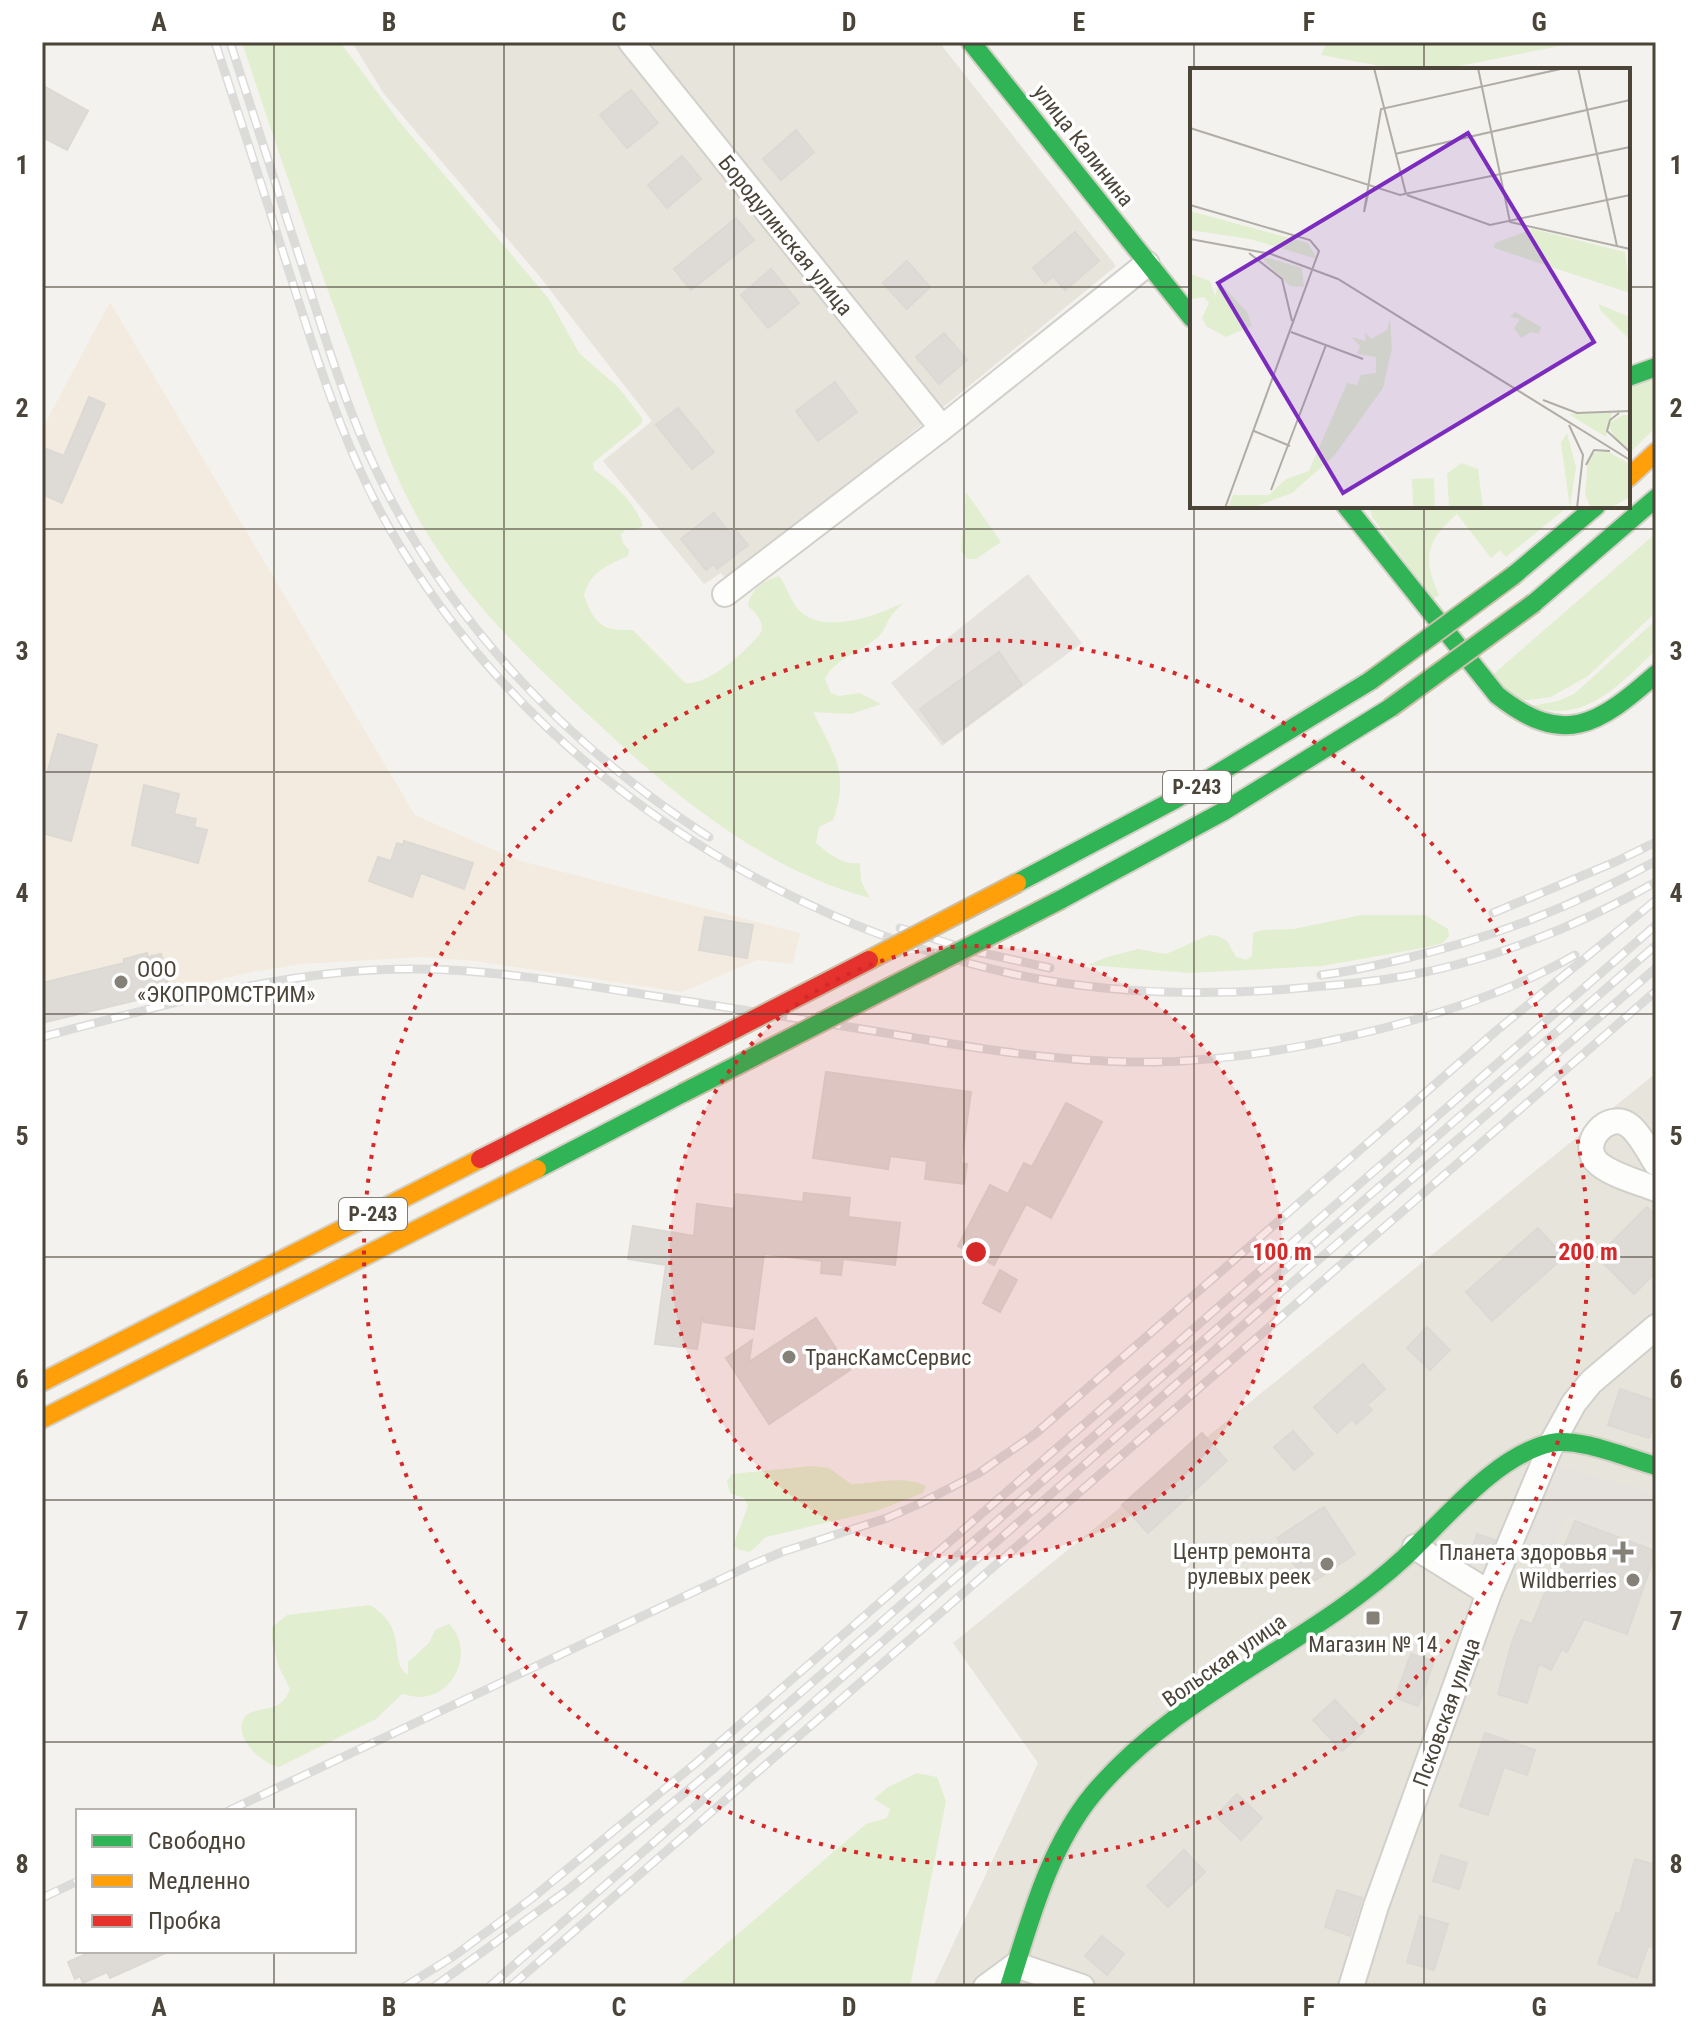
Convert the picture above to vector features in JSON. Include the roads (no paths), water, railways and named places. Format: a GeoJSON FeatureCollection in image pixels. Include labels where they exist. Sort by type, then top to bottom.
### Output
{"type":"FeatureCollection","features":[{"type":"Feature","properties":{"kind":"main road","name":"улица Калинина"},"geometry":{"type":"LineString","coordinates":[[971,42],[1190,316]]}},
{"type":"Feature","properties":{"kind":"main road"},"geometry":{"type":"LineString","coordinates":[[1153,271],[1190,298]]}},
{"type":"Feature","properties":{"kind":"main road"},"geometry":{"type":"LineString","coordinates":[[1630,376],[1656,367]]}},
{"type":"Feature","properties":{"kind":"main road"},"geometry":{"type":"LineString","coordinates":[[1630,476],[1656,452]]}},
{"type":"Feature","properties":{"kind":"main road","name":"Р-243"},"geometry":{"type":"LineString","coordinates":[[42,1419],[501,1188],[1060,900],[1245,799],[1390,708],[1534,603],[1656,498]]}},
{"type":"Feature","properties":{"kind":"main road"},"geometry":{"type":"LineString","coordinates":[[1348,508],[1492,689],[1516,711],[1531,719],[1559,725],[1591,721],[1624,702],[1656,674]]}},
{"type":"Feature","properties":{"kind":"main road"},"geometry":{"type":"LineString","coordinates":[[1365,508],[1365,528]]}},
{"type":"Feature","properties":{"kind":"main road","name":"Р-243"},"geometry":{"type":"LineString","coordinates":[[42,1382],[642,1077],[1174,800],[1370,681],[1514,575],[1594,508]]}},
{"type":"Feature","properties":{"kind":"main road"},"geometry":{"type":"LineString","coordinates":[[1553,1441],[1593,1447],[1656,1466]]}},
{"type":"Feature","properties":{"kind":"main road","name":"Вольская улица"},"geometry":{"type":"LineString","coordinates":[[1013,1976],[1034,1906],[1058,1849],[1094,1793],[1157,1736],[1220,1689],[1357,1598],[1498,1471],[1553,1441]]}},
{"type":"Feature","properties":{"kind":"street","name":"Бородулинская улица"},"geometry":{"type":"LineString","coordinates":[[631,42],[942,428]]}},
{"type":"Feature","properties":{"kind":"street"},"geometry":{"type":"LineString","coordinates":[[725,594],[1153,271]]}},
{"type":"Feature","properties":{"kind":"street"},"geometry":{"type":"LineString","coordinates":[[1656,1163],[1632,1128],[1624,1123],[1608,1123],[1595,1134],[1591,1150],[1598,1163],[1656,1189]]}},
{"type":"Feature","properties":{"kind":"street","name":"Псковская улица"},"geometry":{"type":"LineString","coordinates":[[1351,1987],[1367,1934],[1489,1593],[1553,1441],[1574,1403],[1591,1382],[1656,1327]]}},
{"type":"Feature","properties":{"kind":"street"},"geometry":{"type":"LineString","coordinates":[[1415,1547],[1489,1593]]}},
{"type":"Feature","properties":{"kind":"street"},"geometry":{"type":"LineString","coordinates":[[986,1987],[1013,1976],[1082,1987]]}},
{"type":"Feature","properties":{"kind":"railway"},"geometry":{"type":"LineString","coordinates":[[215,42],[328,389],[354,456],[403,551],[458,629],[520,700],[590,765],[666,823],[747,873],[832,915],[921,949],[1013,974],[1115,989],[1185,992],[1289,989],[1363,982],[1457,965],[1559,930],[1656,882]]}},
{"type":"Feature","properties":{"kind":"railway"},"geometry":{"type":"LineString","coordinates":[[230,42],[343,390],[363,442],[416,544],[486,641],[526,686],[613,767],[709,837]]}},
{"type":"Feature","properties":{"kind":"railway"},"geometry":{"type":"LineString","coordinates":[[1493,913],[1656,842]]}},
{"type":"Feature","properties":{"kind":"railway"},"geometry":{"type":"LineString","coordinates":[[1321,975],[1360,969],[1467,942],[1563,907],[1656,861]]}},
{"type":"Feature","properties":{"kind":"railway"},"geometry":{"type":"LineString","coordinates":[[232,1809],[751,1565],[887,1518],[979,1473],[1035,1434],[1496,1031],[1656,900]]}},
{"type":"Feature","properties":{"kind":"railway"},"geometry":{"type":"LineString","coordinates":[[404,1987],[454,1956],[531,1899],[696,1763],[1656,925]]}},
{"type":"Feature","properties":{"kind":"railway"},"geometry":{"type":"LineString","coordinates":[[900,928],[969,950],[1050,968]]}},
{"type":"Feature","properties":{"kind":"railway"},"geometry":{"type":"LineString","coordinates":[[434,1987],[569,1889],[712,1770],[1656,945]]}},
{"type":"Feature","properties":{"kind":"railway"},"geometry":{"type":"LineString","coordinates":[[42,1037],[182,1001],[276,981],[324,974],[420,969],[566,982],[1018,1054],[1118,1062],[1181,1061],[1298,1047],[1409,1021],[1506,989],[1575,955]]}},
{"type":"Feature","properties":{"kind":"railway"},"geometry":{"type":"LineString","coordinates":[[489,1987],[1272,1300],[1656,968]]}},
{"type":"Feature","properties":{"kind":"railway"},"geometry":{"type":"LineString","coordinates":[[510,1987],[1656,991]]}},
{"type":"Feature","properties":{"kind":"railway"},"geometry":{"type":"LineString","coordinates":[[42,1898],[76,1882]]}},
{"type":"Feature","properties":{"kind":"place","name":"ООО «ЭКОПРОМСТРИМ»"},"geometry":{"type":"Point","coordinates":[121,982]}},
{"type":"Feature","properties":{"kind":"place","name":"ТрансКамсСервис"},"geometry":{"type":"Point","coordinates":[789,1357]}},
{"type":"Feature","properties":{"kind":"place","name":"Планета здоровья"},"geometry":{"type":"Point","coordinates":[1623,1552]}},
{"type":"Feature","properties":{"kind":"place","name":"Центр ремонта рулевых реек"},"geometry":{"type":"Point","coordinates":[1327,1564]}},
{"type":"Feature","properties":{"kind":"place","name":"Wildberries"},"geometry":{"type":"Point","coordinates":[1633,1580]}},
{"type":"Feature","properties":{"kind":"place","name":"Магазин № 14"},"geometry":{"type":"Point","coordinates":[1373,1618]}}]}
